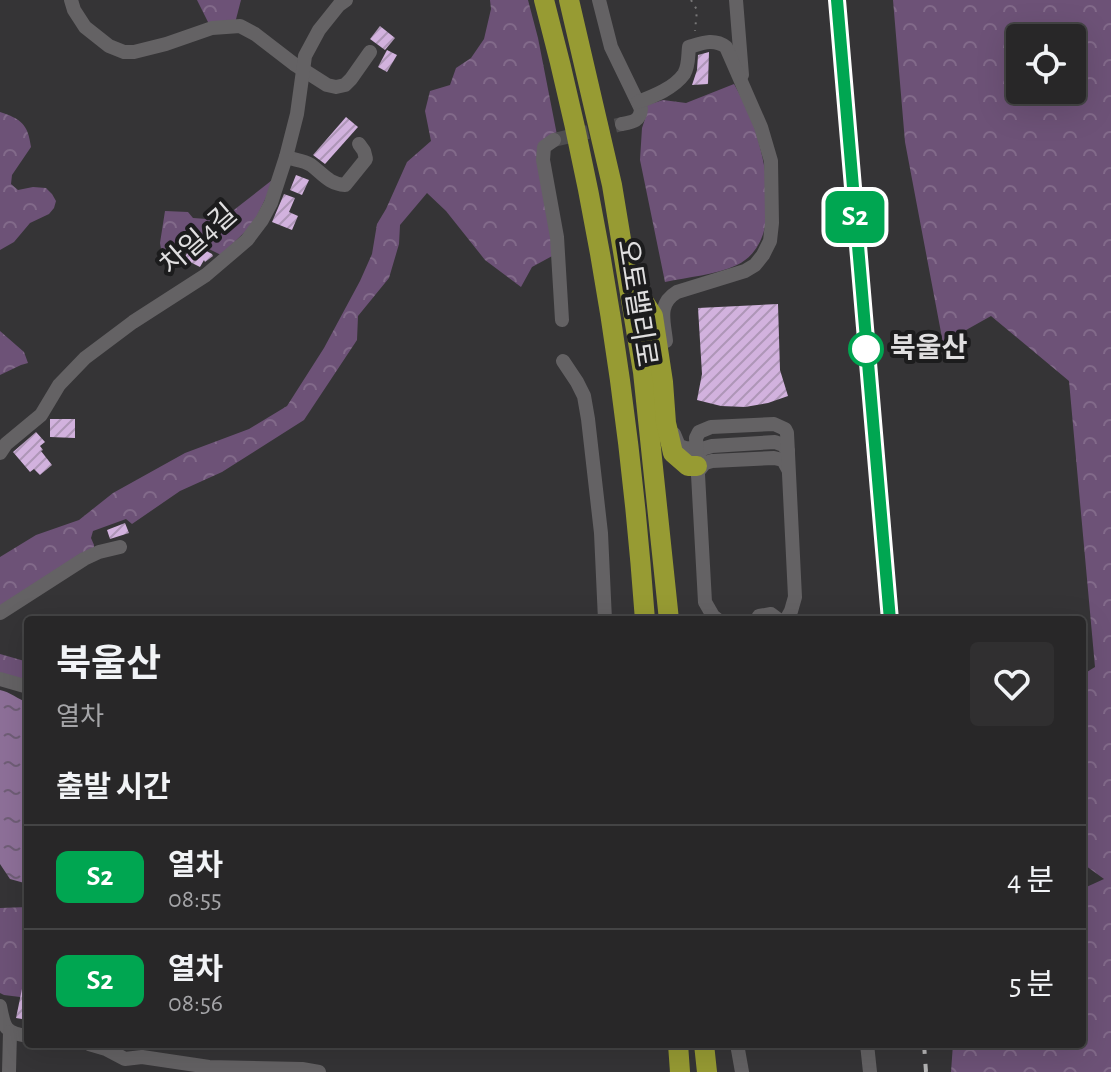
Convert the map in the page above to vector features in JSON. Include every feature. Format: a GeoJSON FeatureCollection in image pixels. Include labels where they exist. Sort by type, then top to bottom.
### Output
{"type":"FeatureCollection","features":[{"type":"Feature","properties":{"kind":"highway","name":"오토밸리로"},"geometry":{"type":"LineString","coordinates":[[544,0],[567,93],[607,298],[621,390],[645,616]]}},
{"type":"Feature","properties":{"kind":"highway","name":"오토밸리로"},"geometry":{"type":"LineString","coordinates":[[569,0],[612,185],[643,372],[669,616]]}},
{"type":"Feature","properties":{"kind":"highway"},"geometry":{"type":"LineString","coordinates":[[627,275],[653,316],[666,423],[673,453],[688,466],[696,462]]}},
{"type":"Feature","properties":{"kind":"highway"},"geometry":{"type":"LineString","coordinates":[[678,1048],[680,1072]]}},
{"type":"Feature","properties":{"kind":"highway"},"geometry":{"type":"LineString","coordinates":[[704,1048],[707,1072]]}},
{"type":"Feature","properties":{"kind":"street"},"geometry":{"type":"LineString","coordinates":[[71,0],[85,27],[109,46],[124,52],[144,50],[212,28],[232,25],[248,29],[327,85],[340,87],[351,79],[370,52]]}},
{"type":"Feature","properties":{"kind":"street"},"geometry":{"type":"LineString","coordinates":[[599,0],[611,47],[638,102],[641,116],[622,124]]}},
{"type":"Feature","properties":{"kind":"street"},"geometry":{"type":"LineString","coordinates":[[736,0],[743,87]]}},
{"type":"Feature","properties":{"kind":"street","name":"차일4길"},"geometry":{"type":"LineString","coordinates":[[0,453],[6,444],[36,421],[59,385],[85,358],[144,314],[206,275],[247,240],[271,203],[286,157],[297,114],[305,56],[312,40],[341,2]]}},
{"type":"Feature","properties":{"kind":"street"},"geometry":{"type":"LineString","coordinates":[[638,102],[666,90],[684,74],[689,47],[707,42],[721,43],[726,47],[767,142],[771,161],[772,223],[770,241],[763,255],[745,271],[668,297],[663,312],[675,437],[679,446],[685,448],[702,466],[712,461],[774,458],[783,460],[789,470]]}},
{"type":"Feature","properties":{"kind":"street"},"geometry":{"type":"LineString","coordinates":[[554,140],[544,147],[543,160],[557,237],[562,320]]}},
{"type":"Feature","properties":{"kind":"street"},"geometry":{"type":"LineString","coordinates":[[286,157],[306,162],[329,181],[345,185],[366,159],[359,144]]}},
{"type":"Feature","properties":{"kind":"street"},"geometry":{"type":"LineString","coordinates":[[563,361],[584,396],[586,408],[601,533],[605,616]]}},
{"type":"Feature","properties":{"kind":"street"},"geometry":{"type":"LineString","coordinates":[[713,616],[705,602],[696,438],[704,429],[711,427],[774,424],[787,433],[795,597],[788,616]]}},
{"type":"Feature","properties":{"kind":"street"},"geometry":{"type":"LineString","coordinates":[[0,613],[84,559],[120,547]]}},
{"type":"Feature","properties":{"kind":"street"},"geometry":{"type":"LineString","coordinates":[[0,679],[24,686]]}},
{"type":"Feature","properties":{"kind":"street"},"geometry":{"type":"LineString","coordinates":[[0,1006],[3,1024],[10,1032],[24,1035]]}},
{"type":"Feature","properties":{"kind":"street"},"geometry":{"type":"LineString","coordinates":[[9,1072],[10,1032]]}},
{"type":"Feature","properties":{"kind":"street"},"geometry":{"type":"LineString","coordinates":[[103,1048],[123,1065],[154,1057],[209,1067],[319,1072]]}},
{"type":"Feature","properties":{"kind":"street"},"geometry":{"type":"LineString","coordinates":[[738,1048],[742,1072]]}},
{"type":"Feature","properties":{"kind":"street"},"geometry":{"type":"LineString","coordinates":[[867,1048],[870,1072]]}},
{"type":"Feature","properties":{"kind":"path"},"geometry":{"type":"LineString","coordinates":[[689,47],[696,26],[697,10],[691,0]]}},
{"type":"Feature","properties":{"kind":"green space"},"geometry":{"type":"Polygon","coordinates":[[[197,0],[241,0],[235,23],[210,26],[197,0]]]}},
{"type":"Feature","properties":{"kind":"green space"},"geometry":{"type":"Polygon","coordinates":[[[490,0],[528,0],[538,38],[557,135],[549,138],[554,255],[532,267],[521,287],[485,260],[446,211],[427,193],[400,225],[399,244],[389,278],[358,316],[357,340],[304,420],[222,472],[180,491],[132,524],[126,519],[93,531],[91,538],[94,548],[0,608],[0,557],[36,535],[79,520],[113,493],[185,453],[249,429],[287,406],[324,348],[360,281],[372,254],[377,224],[407,162],[431,141],[425,111],[430,91],[450,85],[456,68],[471,58],[484,39],[490,0]]]}},
{"type":"Feature","properties":{"kind":"green space"},"geometry":{"type":"Polygon","coordinates":[[[893,0],[1111,0],[1111,1072],[951,1072],[953,1048],[1086,1048],[1086,887],[1104,879],[1086,866],[1086,673],[1095,667],[1069,381],[991,316],[943,343],[905,142],[893,0]]]}},
{"type":"Feature","properties":{"kind":"green space"},"geometry":{"type":"Polygon","coordinates":[[[734,84],[751,117],[766,175],[767,218],[762,237],[752,253],[737,265],[665,282],[640,160],[646,116],[644,106],[663,100],[686,103],[734,84]]]}},
{"type":"Feature","properties":{"kind":"green space"},"geometry":{"type":"Polygon","coordinates":[[[0,112],[22,124],[31,147],[12,175],[11,184],[18,190],[46,188],[56,201],[49,214],[30,223],[14,242],[0,250],[0,112]]]}},
{"type":"Feature","properties":{"kind":"green space"},"geometry":{"type":"Polygon","coordinates":[[[276,177],[253,224],[221,255],[183,236],[162,255],[160,243],[165,211],[188,212],[193,218],[221,220],[276,177]]]}},
{"type":"Feature","properties":{"kind":"green space"},"geometry":{"type":"Polygon","coordinates":[[[0,331],[24,352],[28,363],[0,375],[0,331]]]}},
{"type":"Feature","properties":{"kind":"green space"},"geometry":{"type":"Polygon","coordinates":[[[0,654],[24,661],[24,683],[0,676],[0,654]]]}},
{"type":"Feature","properties":{"kind":"green space"},"geometry":{"type":"Polygon","coordinates":[[[24,907],[24,998],[0,993],[0,908],[24,907]]]}},
{"type":"Feature","properties":{"kind":"water"},"geometry":{"type":"Polygon","coordinates":[[[0,690],[24,701],[24,883],[10,879],[0,864],[0,690]]]}},
{"type":"Feature","properties":{"kind":"building"},"geometry":{"type":"Polygon","coordinates":[[[380,26],[395,38],[385,50],[370,39],[380,26]]]}},
{"type":"Feature","properties":{"kind":"building"},"geometry":{"type":"Polygon","coordinates":[[[387,50],[397,55],[387,72],[378,67],[387,50]]]}},
{"type":"Feature","properties":{"kind":"building"},"geometry":{"type":"Polygon","coordinates":[[[709,52],[708,84],[692,85],[698,55],[709,52]]]}},
{"type":"Feature","properties":{"kind":"building"},"geometry":{"type":"Polygon","coordinates":[[[346,117],[358,127],[325,164],[313,155],[346,117]]]}},
{"type":"Feature","properties":{"kind":"building"},"geometry":{"type":"Polygon","coordinates":[[[296,175],[309,180],[302,195],[290,190],[296,175]]]}},
{"type":"Feature","properties":{"kind":"building"},"geometry":{"type":"Polygon","coordinates":[[[284,194],[295,198],[289,212],[298,216],[292,230],[272,222],[284,194]]]}},
{"type":"Feature","properties":{"kind":"building"},"geometry":{"type":"Polygon","coordinates":[[[188,241],[213,256],[204,260],[200,267],[184,259],[191,245],[188,241]]]}},
{"type":"Feature","properties":{"kind":"building"},"geometry":{"type":"Polygon","coordinates":[[[778,304],[780,370],[788,396],[745,407],[721,406],[697,400],[702,374],[698,308],[778,304]]]}},
{"type":"Feature","properties":{"kind":"building"},"geometry":{"type":"Polygon","coordinates":[[[50,419],[75,419],[75,438],[50,437],[50,419]]]}},
{"type":"Feature","properties":{"kind":"building"},"geometry":{"type":"Polygon","coordinates":[[[36,432],[45,442],[40,446],[41,451],[52,465],[40,475],[34,469],[30,472],[13,452],[36,432]]]}},
{"type":"Feature","properties":{"kind":"building"},"geometry":{"type":"Polygon","coordinates":[[[125,523],[129,533],[110,539],[107,530],[125,523]]]}},
{"type":"Feature","properties":{"kind":"building"},"geometry":{"type":"Polygon","coordinates":[[[23,984],[24,984],[24,1019],[16,1018],[23,984]]]}},
{"type":"Feature","properties":{"kind":"tunnel"},"geometry":{"type":"LineString","coordinates":[[554,140],[622,124]]}},
{"type":"Feature","properties":{"kind":"railway"},"geometry":{"type":"LineString","coordinates":[[837,0],[890,616]]}},
{"type":"Feature","properties":{"kind":"railway"},"geometry":{"type":"LineString","coordinates":[[924,1048],[926,1072]]}},
{"type":"Feature","properties":{"kind":"train","name":"S2"},"geometry":{"type":"LineString","coordinates":[[837,0],[890,616]]}},
{"type":"Feature","properties":{"kind":"place","name":"북울산"},"geometry":{"type":"Point","coordinates":[866,349]}}]}
